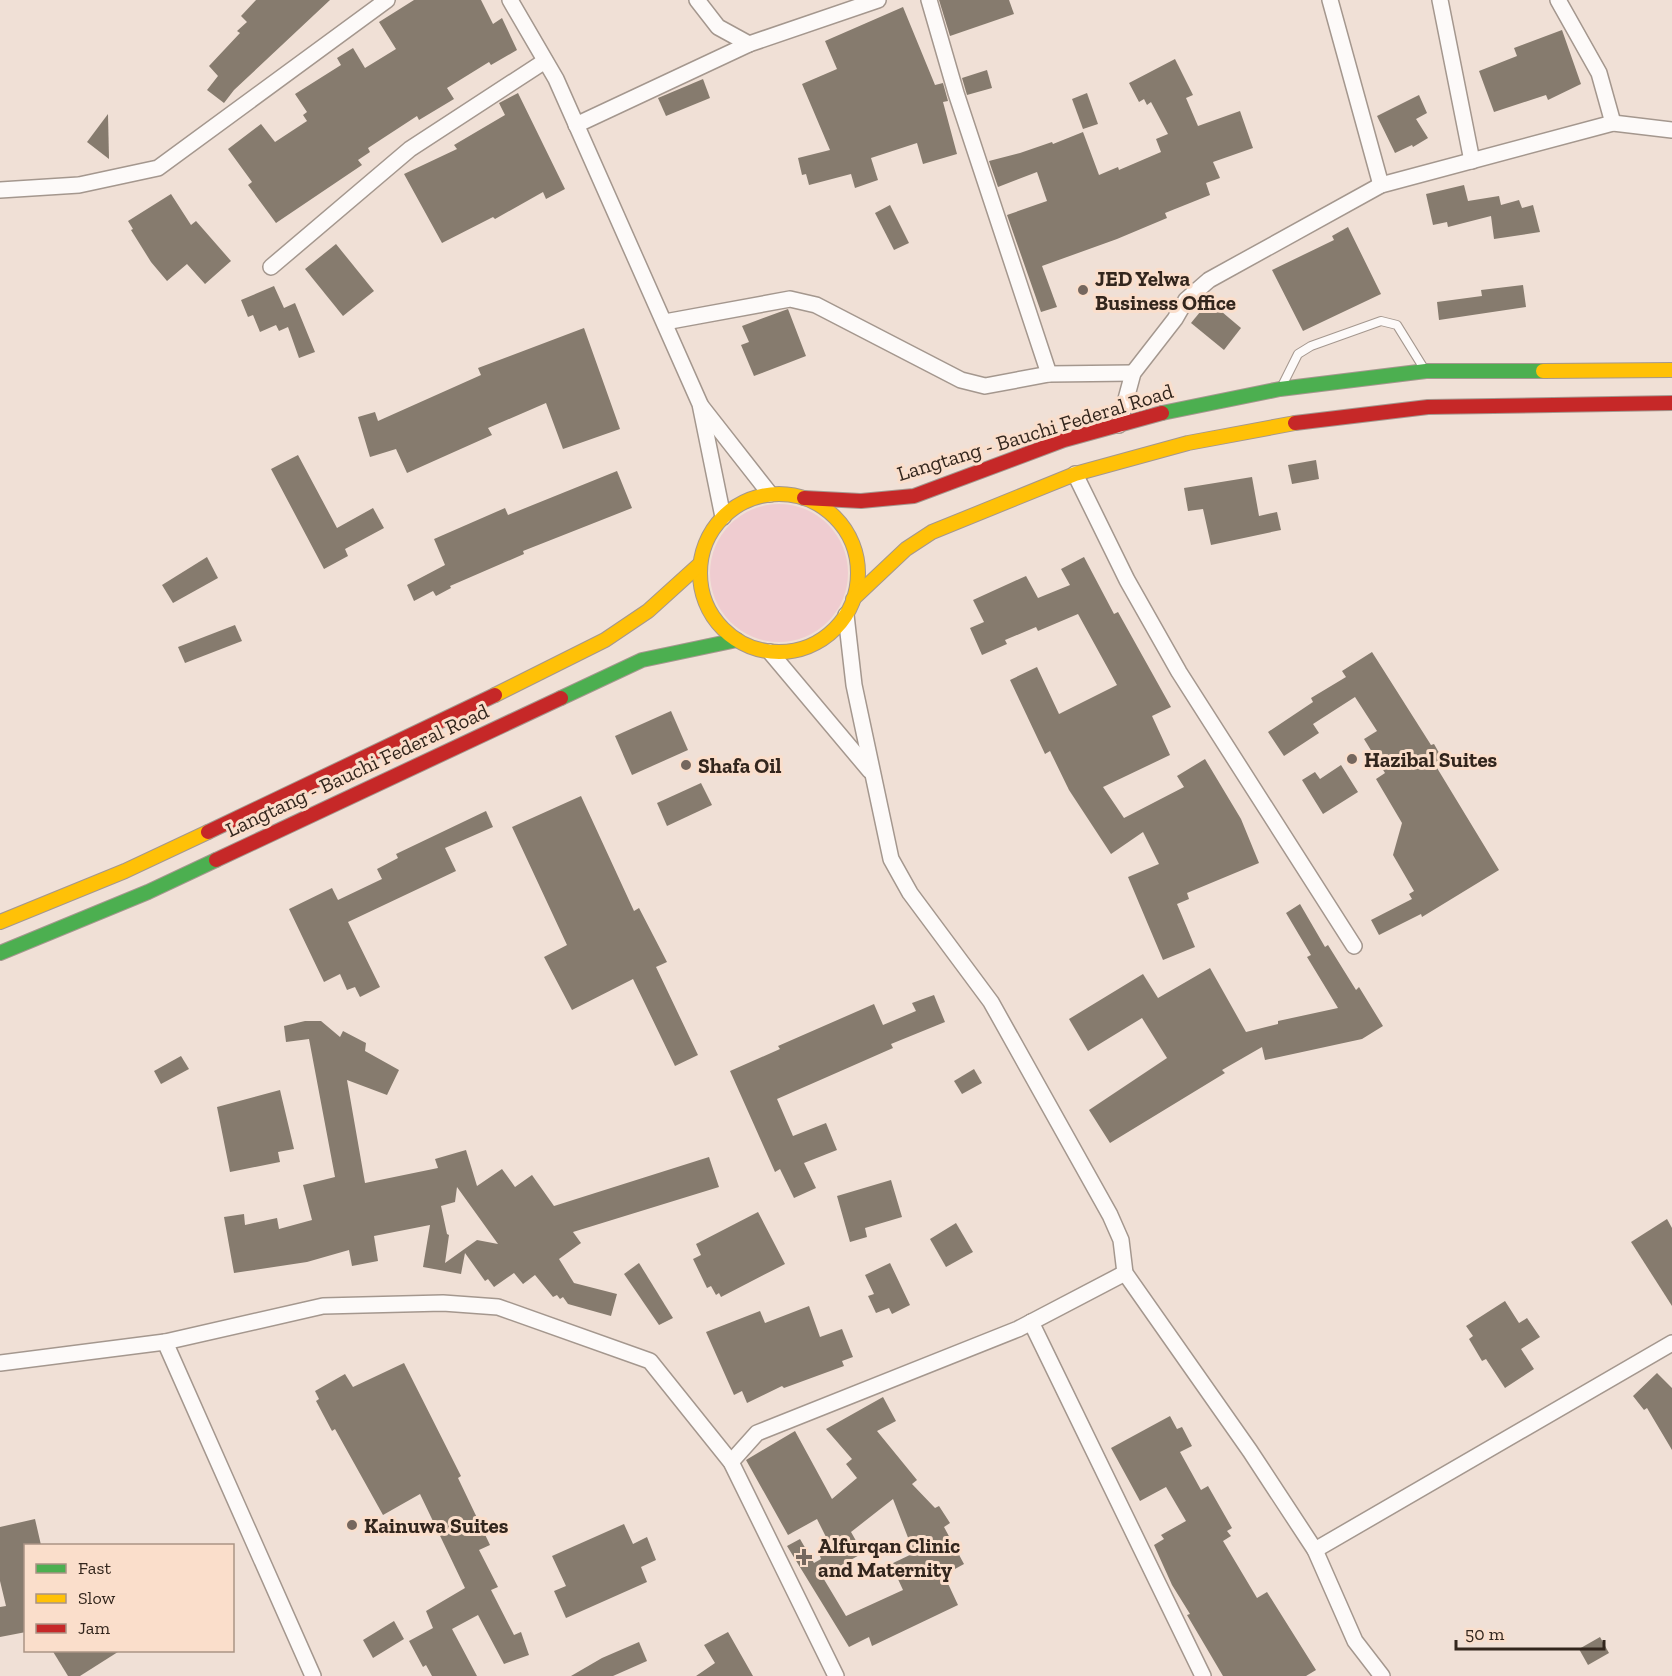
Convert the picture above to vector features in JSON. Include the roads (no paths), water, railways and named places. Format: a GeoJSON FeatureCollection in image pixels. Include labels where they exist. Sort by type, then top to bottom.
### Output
{"type":"FeatureCollection","features":[{"type":"Feature","properties":{"kind":"main road","name":"Langtang - Bauchi Federal Road"},"geometry":{"type":"LineString","coordinates":[[804,498],[861,501],[914,496],[1064,440],[1180,408],[1280,389],[1426,371],[1672,370]]}},
{"type":"Feature","properties":{"kind":"main road"},"geometry":{"type":"LineString","coordinates":[[853,599],[906,549],[932,532],[1075,474],[1188,443],[1379,411],[1428,407],[1672,403]]}},
{"type":"Feature","properties":{"kind":"main road"},"geometry":{"type":"LineString","coordinates":[[787,494],[804,498],[834,517],[853,547],[857,573],[853,599],[846,615],[835,629],[821,640],[788,652],[770,652],[737,640],[712,615],[700,582],[700,564],[712,531],[736,506],[770,495],[787,494]]}},
{"type":"Feature","properties":{"kind":"main road","name":"Langtang - Bauchi Federal Road"},"geometry":{"type":"LineString","coordinates":[[0,922],[125,871],[400,742],[605,640],[648,611],[700,564]]}},
{"type":"Feature","properties":{"kind":"main road","name":"Langtang - Bauchi Federal Road"},"geometry":{"type":"LineString","coordinates":[[0,953],[148,892],[642,660],[737,640]]}},
{"type":"Feature","properties":{"kind":"street"},"geometry":{"type":"LineString","coordinates":[[0,190],[79,185],[158,168],[387,0]]}},
{"type":"Feature","properties":{"kind":"street"},"geometry":{"type":"LineString","coordinates":[[510,0],[545,61],[576,125],[700,404],[723,517]]}},
{"type":"Feature","properties":{"kind":"street"},"geometry":{"type":"LineString","coordinates":[[698,0],[718,27],[749,44]]}},
{"type":"Feature","properties":{"kind":"street"},"geometry":{"type":"LineString","coordinates":[[576,125],[749,44],[878,0]]}},
{"type":"Feature","properties":{"kind":"street"},"geometry":{"type":"LineString","coordinates":[[929,0],[956,93],[1049,374]]}},
{"type":"Feature","properties":{"kind":"street"},"geometry":{"type":"LineString","coordinates":[[1330,0],[1381,185]]}},
{"type":"Feature","properties":{"kind":"street"},"geometry":{"type":"LineString","coordinates":[[1440,0],[1472,161]]}},
{"type":"Feature","properties":{"kind":"street"},"geometry":{"type":"LineString","coordinates":[[1558,0],[1599,74],[1613,123]]}},
{"type":"Feature","properties":{"kind":"street"},"geometry":{"type":"LineString","coordinates":[[271,267],[410,149],[545,61]]}},
{"type":"Feature","properties":{"kind":"street"},"geometry":{"type":"LineString","coordinates":[[1119,425],[1133,373],[1175,319],[1186,300],[1209,280],[1309,228],[1381,185],[1613,123],[1672,130]]}},
{"type":"Feature","properties":{"kind":"street"},"geometry":{"type":"LineString","coordinates":[[665,322],[790,299],[816,305],[961,380],[985,386],[1049,374],[1133,373]]}},
{"type":"Feature","properties":{"kind":"street"},"geometry":{"type":"LineString","coordinates":[[700,404],[770,495]]}},
{"type":"Feature","properties":{"kind":"street"},"geometry":{"type":"LineString","coordinates":[[1075,474],[1127,580],[1179,672],[1354,946]]}},
{"type":"Feature","properties":{"kind":"street"},"geometry":{"type":"LineString","coordinates":[[846,615],[854,685],[891,860],[910,893],[997,1012],[1110,1215],[1121,1240],[1125,1273],[1250,1451],[1315,1550],[1355,1641],[1382,1676]]}},
{"type":"Feature","properties":{"kind":"street"},"geometry":{"type":"LineString","coordinates":[[770,652],[873,774]]}},
{"type":"Feature","properties":{"kind":"street"},"geometry":{"type":"LineString","coordinates":[[731,1462],[757,1433],[1031,1322],[1125,1273]]}},
{"type":"Feature","properties":{"kind":"street"},"geometry":{"type":"LineString","coordinates":[[0,1364],[165,1341],[323,1306],[443,1303],[498,1307],[650,1360],[731,1462],[836,1676]]}},
{"type":"Feature","properties":{"kind":"street"},"geometry":{"type":"LineString","coordinates":[[1031,1322],[1203,1676]]}},
{"type":"Feature","properties":{"kind":"street"},"geometry":{"type":"LineString","coordinates":[[165,1341],[313,1676]]}},
{"type":"Feature","properties":{"kind":"street"},"geometry":{"type":"LineString","coordinates":[[1315,1550],[1672,1343]]}},
{"type":"Feature","properties":{"kind":"lane"},"geometry":{"type":"LineString","coordinates":[[1280,389],[1298,354],[1311,346],[1381,321],[1397,325],[1426,371]]}},
{"type":"Feature","properties":{"kind":"place","name":"JED Yelwa Business Office"},"geometry":{"type":"Point","coordinates":[1083,290]}},
{"type":"Feature","properties":{"kind":"place","name":"Hazibal Suites"},"geometry":{"type":"Point","coordinates":[1352,759]}},
{"type":"Feature","properties":{"kind":"place","name":"Shafa Oil"},"geometry":{"type":"Point","coordinates":[686,765]}},
{"type":"Feature","properties":{"kind":"place","name":"Kainuwa Suites"},"geometry":{"type":"Point","coordinates":[352,1525]}},
{"type":"Feature","properties":{"kind":"place","name":"Alfurqan Clinic and Maternity"},"geometry":{"type":"Point","coordinates":[804,1557]}}]}
